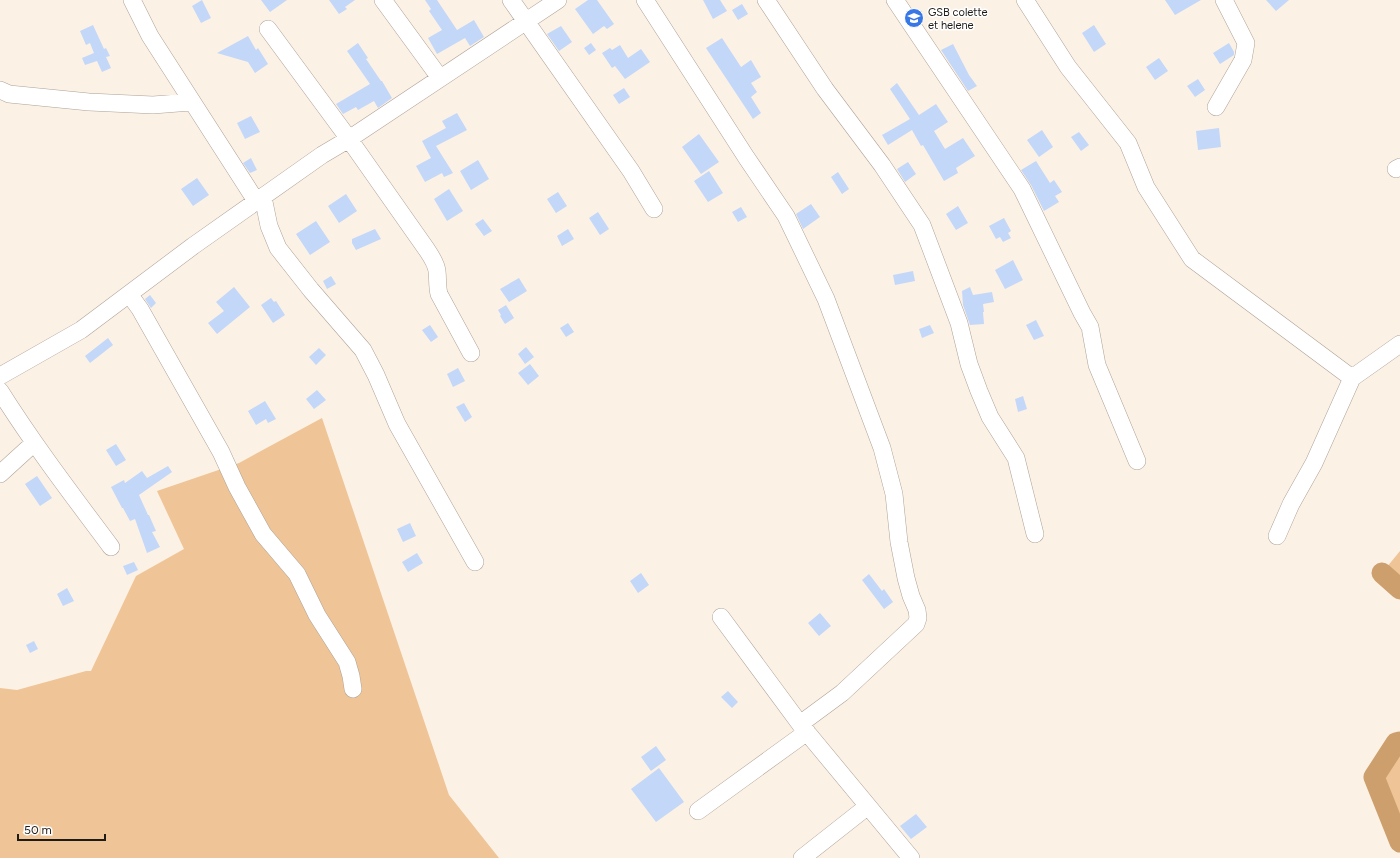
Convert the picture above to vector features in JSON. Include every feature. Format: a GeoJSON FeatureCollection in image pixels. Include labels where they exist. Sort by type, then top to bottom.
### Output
{"type":"FeatureCollection","features":[{"type":"Feature","properties":{"kind":"street"},"geometry":{"type":"LineString","coordinates":[[132,0],[150,36],[191,102],[259,199],[278,248],[311,290],[363,350],[376,375],[397,424],[475,562]]}},
{"type":"Feature","properties":{"kind":"street"},"geometry":{"type":"LineString","coordinates":[[383,0],[440,78]]}},
{"type":"Feature","properties":{"kind":"street"},"geometry":{"type":"LineString","coordinates":[[511,0],[630,170],[654,209]]}},
{"type":"Feature","properties":{"kind":"street"},"geometry":{"type":"LineString","coordinates":[[0,376],[80,330],[259,199],[322,155],[349,139],[558,0]]}},
{"type":"Feature","properties":{"kind":"street"},"geometry":{"type":"LineString","coordinates":[[645,0],[746,157],[786,216],[826,300],[882,448],[894,494],[899,542],[906,578],[917,610],[918,618],[916,624],[804,728],[698,811]]}},
{"type":"Feature","properties":{"kind":"street"},"geometry":{"type":"LineString","coordinates":[[766,0],[825,88],[882,165],[922,225],[959,323],[969,364],[979,391],[990,417],[1016,458],[1035,534]]}},
{"type":"Feature","properties":{"kind":"street"},"geometry":{"type":"LineString","coordinates":[[895,0],[1022,189],[1078,306],[1090,327],[1097,365],[1137,460]]}},
{"type":"Feature","properties":{"kind":"street"},"geometry":{"type":"LineString","coordinates":[[1025,0],[1068,67],[1128,143],[1146,187],[1192,259],[1352,378]]}},
{"type":"Feature","properties":{"kind":"street"},"geometry":{"type":"LineString","coordinates":[[1216,107],[1244,60],[1246,43],[1224,0]]}},
{"type":"Feature","properties":{"kind":"street"},"geometry":{"type":"LineString","coordinates":[[268,29],[349,139],[434,262],[437,270],[437,286],[439,294],[471,353]]}},
{"type":"Feature","properties":{"kind":"street"},"geometry":{"type":"LineString","coordinates":[[0,90],[16,95],[97,102],[153,105],[191,102]]}},
{"type":"Feature","properties":{"kind":"street"},"geometry":{"type":"LineString","coordinates":[[129,294],[140,309],[222,452],[237,487],[263,534],[297,574],[317,615],[347,662],[353,689]]}},
{"type":"Feature","properties":{"kind":"street"},"geometry":{"type":"LineString","coordinates":[[1277,536],[1291,504],[1314,463],[1352,378],[1400,344]]}},
{"type":"Feature","properties":{"kind":"street"},"geometry":{"type":"LineString","coordinates":[[0,391],[34,443],[111,547]]}},
{"type":"Feature","properties":{"kind":"street"},"geometry":{"type":"LineString","coordinates":[[0,474],[34,443]]}},
{"type":"Feature","properties":{"kind":"street"},"geometry":{"type":"LineString","coordinates":[[721,617],[804,728],[911,858]]}},
{"type":"Feature","properties":{"kind":"street"},"geometry":{"type":"LineString","coordinates":[[802,858],[868,806]]}},
{"type":"Feature","properties":{"kind":"shaded area"},"geometry":{"type":"Polygon","coordinates":[[[322,418],[449,795],[499,858],[0,858],[0,688],[17,690],[86,671],[91,671],[136,576],[184,549],[157,491],[239,463],[322,418]]]}},
{"type":"Feature","properties":{"kind":"shaded area"},"geometry":{"type":"Polygon","coordinates":[[[1400,551],[1400,589],[1382,573],[1400,551]]]}},
{"type":"Feature","properties":{"kind":"shaded area"},"geometry":{"type":"Polygon","coordinates":[[[1400,742],[1400,842],[1374,777],[1396,743],[1400,742]]]}},
{"type":"Feature","properties":{"kind":"building"},"geometry":{"type":"Polygon","coordinates":[[[202,0],[211,18],[201,23],[192,6],[202,0]]]}},
{"type":"Feature","properties":{"kind":"building"},"geometry":{"type":"Polygon","coordinates":[[[261,0],[287,0],[270,12],[261,0]]]}},
{"type":"Feature","properties":{"kind":"building"},"geometry":{"type":"Polygon","coordinates":[[[329,0],[355,0],[345,7],[347,9],[339,14],[329,0]]]}},
{"type":"Feature","properties":{"kind":"building"},"geometry":{"type":"Polygon","coordinates":[[[425,0],[437,0],[457,30],[474,20],[484,37],[470,46],[465,38],[437,54],[428,38],[442,30],[429,11],[431,9],[425,0]]]}},
{"type":"Feature","properties":{"kind":"building"},"geometry":{"type":"Polygon","coordinates":[[[588,0],[597,0],[614,24],[607,29],[604,26],[593,34],[575,9],[588,0]]]}},
{"type":"Feature","properties":{"kind":"building"},"geometry":{"type":"Polygon","coordinates":[[[703,0],[720,0],[727,11],[713,19],[703,0]]]}},
{"type":"Feature","properties":{"kind":"building"},"geometry":{"type":"Polygon","coordinates":[[[1165,0],[1201,0],[1175,15],[1165,0]]]}},
{"type":"Feature","properties":{"kind":"building"},"geometry":{"type":"Polygon","coordinates":[[[1266,0],[1289,0],[1276,11],[1266,0]]]}},
{"type":"Feature","properties":{"kind":"building"},"geometry":{"type":"Polygon","coordinates":[[[742,4],[748,14],[738,20],[732,10],[742,4]]]}},
{"type":"Feature","properties":{"kind":"building"},"geometry":{"type":"Polygon","coordinates":[[[93,25],[104,49],[106,48],[110,56],[106,57],[111,68],[102,72],[97,61],[85,65],[82,58],[94,53],[90,43],[86,45],[80,31],[93,25]]]}},
{"type":"Feature","properties":{"kind":"building"},"geometry":{"type":"Polygon","coordinates":[[[1094,25],[1106,44],[1094,52],[1082,33],[1094,25]]]}},
{"type":"Feature","properties":{"kind":"building"},"geometry":{"type":"Polygon","coordinates":[[[561,26],[572,42],[559,51],[547,34],[561,26]]]}},
{"type":"Feature","properties":{"kind":"building"},"geometry":{"type":"Polygon","coordinates":[[[248,36],[256,50],[258,48],[268,64],[255,73],[248,62],[217,53],[248,36]]]}},
{"type":"Feature","properties":{"kind":"building"},"geometry":{"type":"Polygon","coordinates":[[[722,38],[741,67],[751,60],[761,77],[751,83],[757,92],[751,97],[761,113],[753,119],[706,48],[722,38]]]}},
{"type":"Feature","properties":{"kind":"building"},"geometry":{"type":"Polygon","coordinates":[[[358,43],[368,58],[366,59],[392,98],[378,108],[374,101],[358,110],[356,107],[343,114],[336,104],[370,84],[347,51],[358,43]]]}},
{"type":"Feature","properties":{"kind":"building"},"geometry":{"type":"Polygon","coordinates":[[[591,43],[596,50],[589,55],[584,48],[591,43]]]}},
{"type":"Feature","properties":{"kind":"building"},"geometry":{"type":"Polygon","coordinates":[[[1229,43],[1234,55],[1220,64],[1213,53],[1229,43]]]}},
{"type":"Feature","properties":{"kind":"building"},"geometry":{"type":"Polygon","coordinates":[[[953,44],[969,75],[977,86],[968,91],[941,50],[953,44]]]}},
{"type":"Feature","properties":{"kind":"building"},"geometry":{"type":"Polygon","coordinates":[[[620,45],[628,58],[641,49],[650,62],[625,79],[615,66],[612,68],[602,53],[610,48],[612,50],[620,45]]]}},
{"type":"Feature","properties":{"kind":"building"},"geometry":{"type":"Polygon","coordinates":[[[1159,58],[1168,71],[1155,80],[1146,67],[1159,58]]]}},
{"type":"Feature","properties":{"kind":"building"},"geometry":{"type":"Polygon","coordinates":[[[1198,79],[1205,90],[1195,97],[1187,86],[1198,79]]]}},
{"type":"Feature","properties":{"kind":"building"},"geometry":{"type":"Polygon","coordinates":[[[897,83],[919,115],[936,104],[948,122],[934,131],[945,149],[963,138],[975,156],[956,168],[958,173],[944,181],[923,145],[921,146],[912,130],[888,145],[882,135],[910,119],[890,89],[897,83]]]}},
{"type":"Feature","properties":{"kind":"building"},"geometry":{"type":"Polygon","coordinates":[[[624,88],[630,97],[619,104],[613,95],[624,88]]]}},
{"type":"Feature","properties":{"kind":"building"},"geometry":{"type":"Polygon","coordinates":[[[457,113],[467,130],[436,146],[453,173],[444,177],[442,173],[425,182],[416,166],[431,158],[422,141],[446,128],[442,121],[457,113]]]}},
{"type":"Feature","properties":{"kind":"building"},"geometry":{"type":"Polygon","coordinates":[[[251,116],[260,132],[245,139],[237,123],[251,116]]]}},
{"type":"Feature","properties":{"kind":"building"},"geometry":{"type":"Polygon","coordinates":[[[1219,128],[1221,147],[1198,150],[1196,131],[1219,128]]]}},
{"type":"Feature","properties":{"kind":"building"},"geometry":{"type":"Polygon","coordinates":[[[1042,130],[1053,147],[1039,157],[1027,140],[1042,130]]]}},
{"type":"Feature","properties":{"kind":"building"},"geometry":{"type":"Polygon","coordinates":[[[1079,132],[1089,145],[1081,151],[1071,137],[1079,132]]]}},
{"type":"Feature","properties":{"kind":"building"},"geometry":{"type":"Polygon","coordinates":[[[699,134],[719,162],[701,174],[682,147],[699,134]]]}},
{"type":"Feature","properties":{"kind":"building"},"geometry":{"type":"Polygon","coordinates":[[[251,158],[257,170],[250,173],[243,163],[251,158]]]}},
{"type":"Feature","properties":{"kind":"building"},"geometry":{"type":"Polygon","coordinates":[[[478,160],[489,179],[471,190],[460,171],[478,160]]]}},
{"type":"Feature","properties":{"kind":"building"},"geometry":{"type":"Polygon","coordinates":[[[1036,161],[1050,183],[1054,180],[1062,192],[1055,196],[1059,202],[1044,211],[1031,185],[1021,170],[1036,161]]]}},
{"type":"Feature","properties":{"kind":"building"},"geometry":{"type":"Polygon","coordinates":[[[908,162],[916,174],[905,182],[897,169],[908,162]]]}},
{"type":"Feature","properties":{"kind":"building"},"geometry":{"type":"Polygon","coordinates":[[[709,171],[723,193],[708,202],[694,181],[709,171]]]}},
{"type":"Feature","properties":{"kind":"building"},"geometry":{"type":"Polygon","coordinates":[[[838,172],[849,189],[842,194],[831,177],[838,172]]]}},
{"type":"Feature","properties":{"kind":"building"},"geometry":{"type":"Polygon","coordinates":[[[197,178],[209,195],[193,206],[181,189],[197,178]]]}},
{"type":"Feature","properties":{"kind":"building"},"geometry":{"type":"Polygon","coordinates":[[[449,189],[463,211],[447,221],[434,199],[449,189]]]}},
{"type":"Feature","properties":{"kind":"building"},"geometry":{"type":"Polygon","coordinates":[[[558,192],[567,206],[556,213],[547,199],[558,192]]]}},
{"type":"Feature","properties":{"kind":"building"},"geometry":{"type":"Polygon","coordinates":[[[346,194],[357,211],[339,223],[328,206],[346,194]]]}},
{"type":"Feature","properties":{"kind":"building"},"geometry":{"type":"Polygon","coordinates":[[[811,204],[820,217],[803,229],[796,214],[811,204]]]}},
{"type":"Feature","properties":{"kind":"building"},"geometry":{"type":"Polygon","coordinates":[[[958,206],[968,223],[956,230],[946,214],[958,206]]]}},
{"type":"Feature","properties":{"kind":"building"},"geometry":{"type":"Polygon","coordinates":[[[741,207],[747,217],[738,222],[732,212],[741,207]]]}},
{"type":"Feature","properties":{"kind":"building"},"geometry":{"type":"Polygon","coordinates":[[[598,212],[609,229],[600,235],[589,218],[598,212]]]}},
{"type":"Feature","properties":{"kind":"building"},"geometry":{"type":"Polygon","coordinates":[[[1004,218],[1011,231],[1008,233],[1011,238],[1003,242],[1000,237],[996,239],[989,226],[1004,218]]]}},
{"type":"Feature","properties":{"kind":"building"},"geometry":{"type":"Polygon","coordinates":[[[483,219],[492,231],[484,236],[475,224],[483,219]]]}},
{"type":"Feature","properties":{"kind":"building"},"geometry":{"type":"Polygon","coordinates":[[[316,221],[330,242],[310,255],[296,234],[316,221]]]}},
{"type":"Feature","properties":{"kind":"building"},"geometry":{"type":"Polygon","coordinates":[[[375,229],[381,239],[356,250],[352,243],[352,239],[375,229]]]}},
{"type":"Feature","properties":{"kind":"building"},"geometry":{"type":"Polygon","coordinates":[[[568,229],[574,239],[562,246],[557,236],[568,229]]]}},
{"type":"Feature","properties":{"kind":"building"},"geometry":{"type":"Polygon","coordinates":[[[1013,260],[1023,280],[1005,289],[995,270],[1013,260]]]}},
{"type":"Feature","properties":{"kind":"building"},"geometry":{"type":"Polygon","coordinates":[[[913,271],[915,281],[895,285],[893,275],[913,271]]]}},
{"type":"Feature","properties":{"kind":"building"},"geometry":{"type":"Polygon","coordinates":[[[331,276],[336,284],[327,289],[323,281],[331,276]]]}},
{"type":"Feature","properties":{"kind":"building"},"geometry":{"type":"Polygon","coordinates":[[[519,278],[527,291],[509,302],[500,289],[519,278]]]}},
{"type":"Feature","properties":{"kind":"building"},"geometry":{"type":"Polygon","coordinates":[[[234,287],[250,307],[217,334],[208,323],[224,311],[216,302],[234,287]]]}},
{"type":"Feature","properties":{"kind":"building"},"geometry":{"type":"Polygon","coordinates":[[[970,287],[973,295],[992,292],[994,302],[983,304],[984,324],[970,325],[963,305],[962,291],[970,287]]]}},
{"type":"Feature","properties":{"kind":"building"},"geometry":{"type":"Polygon","coordinates":[[[150,295],[156,303],[151,308],[145,299],[150,295]]]}},
{"type":"Feature","properties":{"kind":"building"},"geometry":{"type":"Polygon","coordinates":[[[271,298],[274,302],[276,301],[285,315],[273,323],[261,305],[271,298]]]}},
{"type":"Feature","properties":{"kind":"building"},"geometry":{"type":"Polygon","coordinates":[[[506,305],[514,318],[505,324],[498,310],[506,305]]]}},
{"type":"Feature","properties":{"kind":"building"},"geometry":{"type":"Polygon","coordinates":[[[1036,320],[1044,336],[1034,340],[1026,325],[1036,320]]]}},
{"type":"Feature","properties":{"kind":"building"},"geometry":{"type":"Polygon","coordinates":[[[568,323],[574,332],[566,337],[560,328],[568,323]]]}},
{"type":"Feature","properties":{"kind":"building"},"geometry":{"type":"Polygon","coordinates":[[[430,325],[438,337],[431,342],[422,330],[430,325]]]}},
{"type":"Feature","properties":{"kind":"building"},"geometry":{"type":"Polygon","coordinates":[[[930,325],[934,333],[922,338],[919,329],[930,325]]]}},
{"type":"Feature","properties":{"kind":"building"},"geometry":{"type":"Polygon","coordinates":[[[108,338],[113,345],[90,363],[85,356],[108,338]]]}},
{"type":"Feature","properties":{"kind":"building"},"geometry":{"type":"Polygon","coordinates":[[[526,347],[534,357],[525,364],[518,354],[526,347]]]}},
{"type":"Feature","properties":{"kind":"building"},"geometry":{"type":"Polygon","coordinates":[[[319,348],[326,355],[316,365],[309,357],[319,348]]]}},
{"type":"Feature","properties":{"kind":"building"},"geometry":{"type":"Polygon","coordinates":[[[530,364],[539,376],[528,385],[518,373],[530,364]]]}},
{"type":"Feature","properties":{"kind":"building"},"geometry":{"type":"Polygon","coordinates":[[[458,368],[465,381],[453,387],[447,374],[458,368]]]}},
{"type":"Feature","properties":{"kind":"building"},"geometry":{"type":"Polygon","coordinates":[[[317,390],[326,400],[314,409],[306,399],[317,390]]]}},
{"type":"Feature","properties":{"kind":"building"},"geometry":{"type":"Polygon","coordinates":[[[1023,396],[1027,409],[1018,412],[1015,399],[1023,396]]]}},
{"type":"Feature","properties":{"kind":"building"},"geometry":{"type":"Polygon","coordinates":[[[265,401],[276,419],[268,423],[266,419],[256,425],[248,411],[265,401]]]}},
{"type":"Feature","properties":{"kind":"building"},"geometry":{"type":"Polygon","coordinates":[[[464,403],[472,417],[465,422],[456,407],[464,403]]]}},
{"type":"Feature","properties":{"kind":"building"},"geometry":{"type":"Polygon","coordinates":[[[116,444],[126,460],[116,466],[106,450],[116,444]]]}},
{"type":"Feature","properties":{"kind":"building"},"geometry":{"type":"Polygon","coordinates":[[[168,466],[172,472],[139,495],[156,531],[152,532],[160,547],[147,553],[135,519],[130,521],[111,487],[124,480],[125,483],[142,471],[147,478],[168,466]]]}},
{"type":"Feature","properties":{"kind":"building"},"geometry":{"type":"Polygon","coordinates":[[[37,476],[52,498],[40,506],[25,484],[37,476]]]}},
{"type":"Feature","properties":{"kind":"building"},"geometry":{"type":"Polygon","coordinates":[[[410,523],[416,536],[403,542],[397,529],[410,523]]]}},
{"type":"Feature","properties":{"kind":"building"},"geometry":{"type":"Polygon","coordinates":[[[417,553],[423,563],[408,572],[402,562],[417,553]]]}},
{"type":"Feature","properties":{"kind":"building"},"geometry":{"type":"Polygon","coordinates":[[[134,562],[138,570],[127,575],[123,566],[134,562]]]}},
{"type":"Feature","properties":{"kind":"building"},"geometry":{"type":"Polygon","coordinates":[[[641,573],[649,585],[638,593],[630,581],[641,573]]]}},
{"type":"Feature","properties":{"kind":"building"},"geometry":{"type":"Polygon","coordinates":[[[869,574],[882,591],[884,589],[893,602],[884,609],[862,580],[869,574]]]}},
{"type":"Feature","properties":{"kind":"building"},"geometry":{"type":"Polygon","coordinates":[[[67,588],[74,601],[63,606],[57,594],[67,588]]]}},
{"type":"Feature","properties":{"kind":"building"},"geometry":{"type":"Polygon","coordinates":[[[820,613],[831,626],[819,636],[808,623],[820,613]]]}},
{"type":"Feature","properties":{"kind":"building"},"geometry":{"type":"Polygon","coordinates":[[[34,641],[38,649],[30,653],[26,645],[34,641]]]}},
{"type":"Feature","properties":{"kind":"building"},"geometry":{"type":"Polygon","coordinates":[[[728,691],[738,702],[732,708],[721,697],[728,691]]]}},
{"type":"Feature","properties":{"kind":"building"},"geometry":{"type":"Polygon","coordinates":[[[656,746],[666,760],[651,771],[641,757],[656,746]]]}},
{"type":"Feature","properties":{"kind":"building"},"geometry":{"type":"Polygon","coordinates":[[[659,768],[684,802],[656,822],[631,789],[659,768]]]}},
{"type":"Feature","properties":{"kind":"building"},"geometry":{"type":"Polygon","coordinates":[[[916,814],[927,827],[911,839],[900,826],[916,814]]]}},
{"type":"Feature","properties":{"kind":"waterway"},"geometry":{"type":"LineString","coordinates":[[1382,573],[1400,589]]}},
{"type":"Feature","properties":{"kind":"waterway"},"geometry":{"type":"LineString","coordinates":[[1400,742],[1396,743],[1374,777],[1400,842]]}},
{"type":"Feature","properties":{"kind":"place","name":"GSB colette et helene"},"geometry":{"type":"Point","coordinates":[914,18]}}]}
